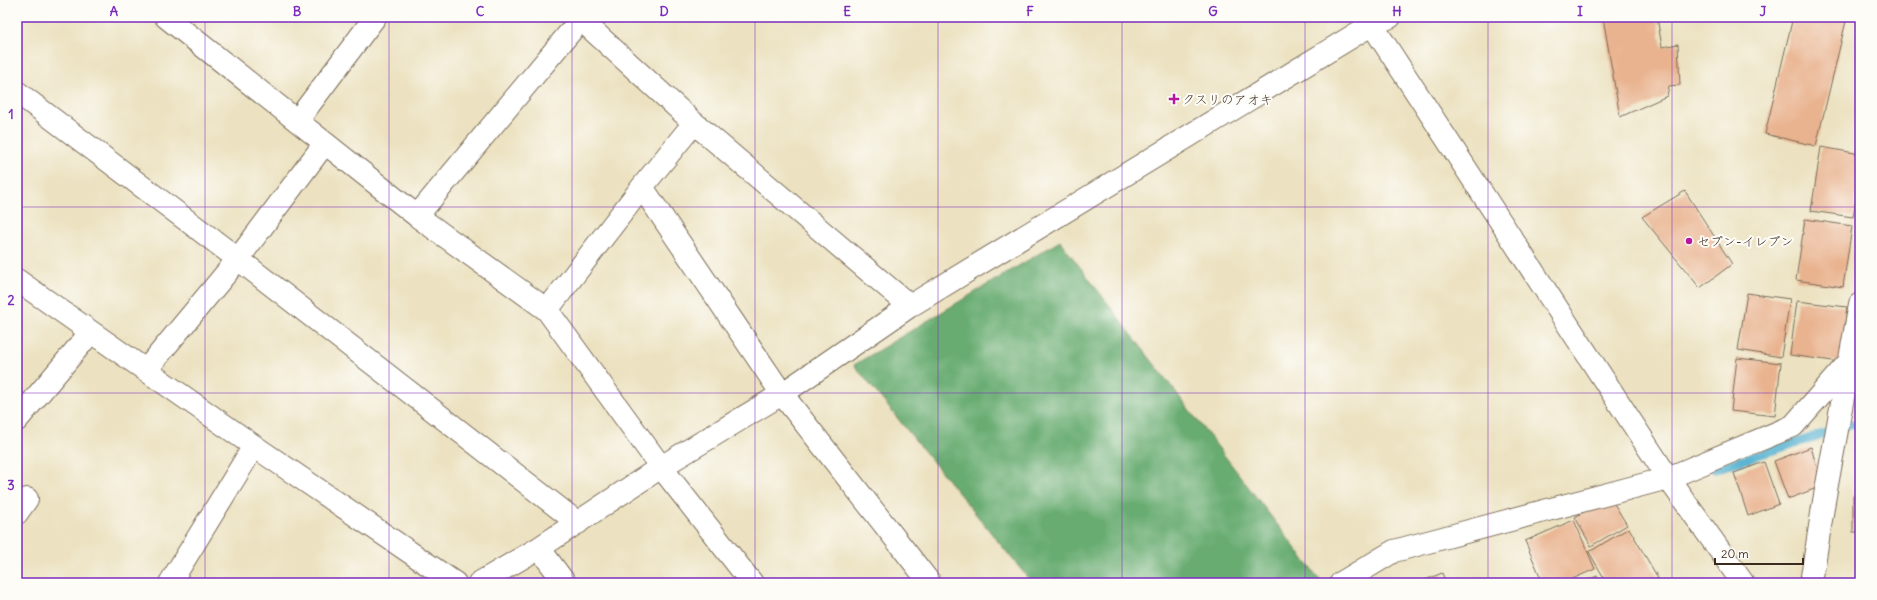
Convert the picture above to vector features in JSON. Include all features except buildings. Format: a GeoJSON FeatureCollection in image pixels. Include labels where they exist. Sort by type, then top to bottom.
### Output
{"type":"FeatureCollection","features":[{"type":"Feature","properties":{"kind":"street"},"geometry":{"type":"LineString","coordinates":[[297,121],[375,17]]}},
{"type":"Feature","properties":{"kind":"street"},"geometry":{"type":"LineString","coordinates":[[169,18],[416,216],[547,310],[661,467],[752,583]]}},
{"type":"Feature","properties":{"kind":"street"},"geometry":{"type":"LineString","coordinates":[[416,216],[579,18],[694,123],[910,306]]}},
{"type":"Feature","properties":{"kind":"street"},"geometry":{"type":"LineString","coordinates":[[479,583],[539,548],[661,467],[782,394],[910,306],[1376,20],[1668,478],[1743,583]]}},
{"type":"Feature","properties":{"kind":"street"},"geometry":{"type":"LineString","coordinates":[[17,92],[238,258],[578,523]]}},
{"type":"Feature","properties":{"kind":"street"},"geometry":{"type":"LineString","coordinates":[[547,310],[642,187],[694,123]]}},
{"type":"Feature","properties":{"kind":"street"},"geometry":{"type":"LineString","coordinates":[[146,370],[238,258],[325,143]]}},
{"type":"Feature","properties":{"kind":"street"},"geometry":{"type":"LineString","coordinates":[[642,187],[782,394],[930,583]]}},
{"type":"Feature","properties":{"kind":"street"},"geometry":{"type":"LineString","coordinates":[[17,280],[254,446],[455,583]]}},
{"type":"Feature","properties":{"kind":"street"},"geometry":{"type":"LineString","coordinates":[[1811,583],[1824,501],[1860,304]]}},
{"type":"Feature","properties":{"kind":"street"},"geometry":{"type":"LineString","coordinates":[[17,420],[91,332]]}},
{"type":"Feature","properties":{"kind":"street"},"geometry":{"type":"LineString","coordinates":[[1341,583],[1394,551],[1668,478],[1794,426],[1849,362]]}},
{"type":"Feature","properties":{"kind":"street"},"geometry":{"type":"LineString","coordinates":[[170,583],[254,446]]}},
{"type":"Feature","properties":{"kind":"street"},"geometry":{"type":"LineString","coordinates":[[539,548],[565,583]]}},
{"type":"Feature","properties":{"kind":"green space"},"geometry":{"type":"Polygon","coordinates":[[[1060,241],[1322,583],[1032,583],[854,365],[1060,241]]]}},
{"type":"Feature","properties":{"kind":"waterway"},"geometry":{"type":"LineString","coordinates":[[1715,469],[1860,422]]}},
{"type":"Feature","properties":{"kind":"place","name":"クスリのアオキ"},"geometry":{"type":"Point","coordinates":[1174,99]}},
{"type":"Feature","properties":{"kind":"place","name":"セブン-イレブン"},"geometry":{"type":"Point","coordinates":[1689,241]}}]}
